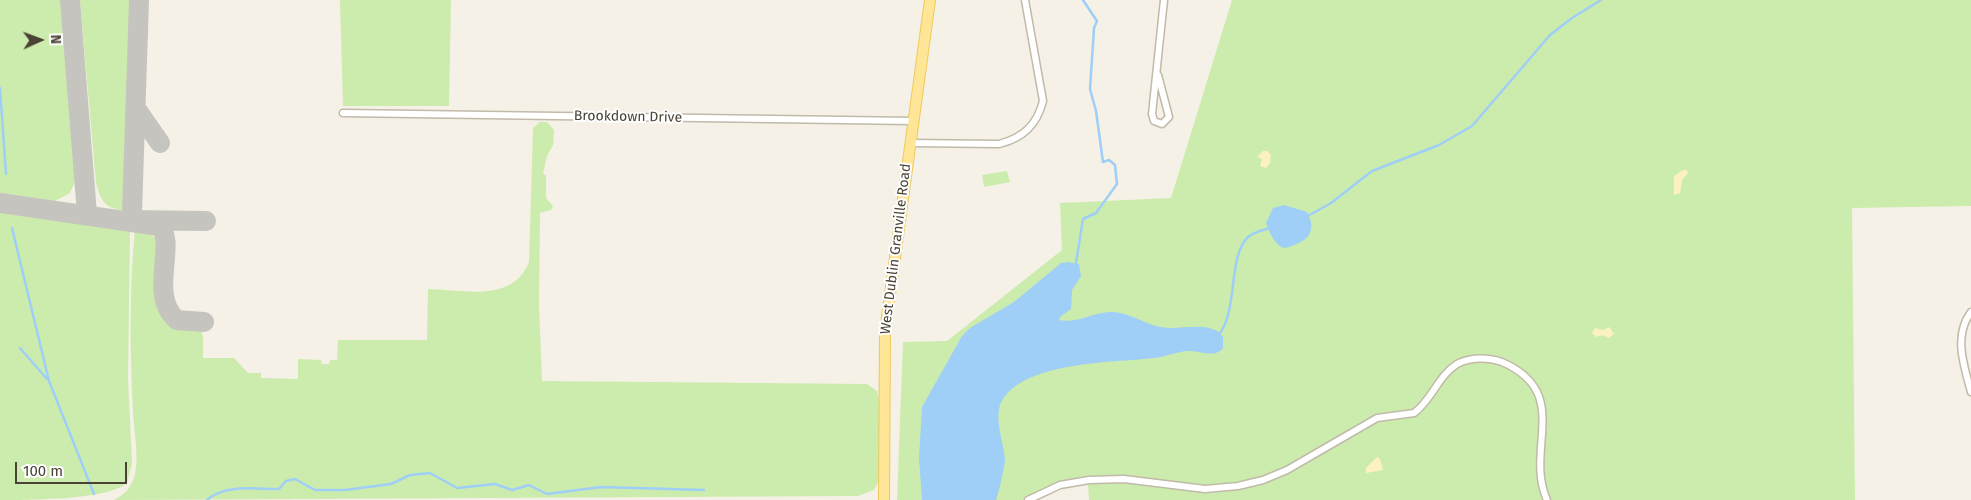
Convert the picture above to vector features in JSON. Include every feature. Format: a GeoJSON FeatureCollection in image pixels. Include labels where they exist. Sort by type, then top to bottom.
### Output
{"type":"FeatureCollection","features":[{"type":"Feature","properties":{"kind":"main road","name":"West Dublin Granville Road"},"geometry":{"type":"LineString","coordinates":[[884,500],[885,331],[930,0]]}},
{"type":"Feature","properties":{"kind":"street"},"geometry":{"type":"LineString","coordinates":[[910,143],[1000,144],[1013,140],[1031,126],[1039,116],[1043,101],[1026,0]]}},
{"type":"Feature","properties":{"kind":"street"},"geometry":{"type":"LineString","coordinates":[[1158,75],[1169,117],[1162,124],[1154,121],[1152,114],[1158,75],[1164,0]]}},
{"type":"Feature","properties":{"kind":"street","name":"Brookdown Drive"},"geometry":{"type":"LineString","coordinates":[[343,113],[913,121]]}},
{"type":"Feature","properties":{"kind":"street"},"geometry":{"type":"LineString","coordinates":[[1971,312],[1961,335],[1962,358],[1971,392]]}},
{"type":"Feature","properties":{"kind":"street"},"geometry":{"type":"LineString","coordinates":[[1028,500],[1060,485],[1084,480],[1124,479],[1212,490],[1231,488],[1263,480],[1287,470],[1377,418],[1414,413],[1453,368],[1464,361],[1482,359],[1495,360],[1515,369],[1529,379],[1536,389],[1543,429],[1539,480],[1547,500]]}},
{"type":"Feature","properties":{"kind":"green space"},"geometry":{"type":"Polygon","coordinates":[[[0,0],[61,0],[76,179],[70,193],[55,201],[0,194],[0,0]]]}},
{"type":"Feature","properties":{"kind":"green space"},"geometry":{"type":"Polygon","coordinates":[[[80,0],[138,0],[132,202],[127,211],[105,204],[96,183],[80,0]]]}},
{"type":"Feature","properties":{"kind":"green space"},"geometry":{"type":"Polygon","coordinates":[[[340,0],[451,0],[449,106],[343,106],[340,0]]]}},
{"type":"Feature","properties":{"kind":"green space"},"geometry":{"type":"Polygon","coordinates":[[[1232,0],[1971,0],[1971,206],[1852,208],[1855,500],[1089,500],[1088,484],[1063,488],[1036,500],[897,500],[903,342],[947,341],[1062,250],[1060,203],[1171,198],[1232,0]]]}},
{"type":"Feature","properties":{"kind":"green space"},"geometry":{"type":"Polygon","coordinates":[[[540,122],[547,122],[554,130],[553,145],[547,156],[543,174],[546,175],[546,198],[553,206],[551,210],[540,213],[539,305],[542,381],[867,384],[877,391],[880,403],[879,480],[874,490],[858,496],[114,500],[125,493],[130,486],[134,479],[136,466],[131,344],[131,298],[135,229],[148,232],[156,239],[156,286],[159,309],[164,318],[174,326],[201,331],[203,336],[203,358],[234,358],[248,373],[261,373],[261,378],[298,379],[298,359],[321,360],[322,364],[329,364],[330,360],[337,360],[338,340],[427,340],[428,289],[472,292],[500,289],[512,284],[522,275],[529,262],[533,128],[540,122]]]}},
{"type":"Feature","properties":{"kind":"green space"},"geometry":{"type":"Polygon","coordinates":[[[1007,171],[1010,182],[984,187],[982,175],[1007,171]]]}},
{"type":"Feature","properties":{"kind":"green space"},"geometry":{"type":"Polygon","coordinates":[[[0,211],[128,228],[130,231],[128,378],[132,463],[127,483],[117,489],[67,498],[0,500],[0,211]]]}},
{"type":"Feature","properties":{"kind":"sand"},"geometry":{"type":"Polygon","coordinates":[[[1263,151],[1267,151],[1271,155],[1270,163],[1266,168],[1260,166],[1262,159],[1257,157],[1263,151]]]}},
{"type":"Feature","properties":{"kind":"sand"},"geometry":{"type":"Polygon","coordinates":[[[1683,170],[1687,170],[1688,173],[1682,180],[1680,193],[1674,195],[1674,176],[1683,170]]]}},
{"type":"Feature","properties":{"kind":"sand"},"geometry":{"type":"Polygon","coordinates":[[[1609,327],[1614,334],[1609,338],[1602,335],[1596,337],[1592,333],[1595,328],[1603,330],[1609,327]]]}},
{"type":"Feature","properties":{"kind":"sand"},"geometry":{"type":"Polygon","coordinates":[[[1377,457],[1380,459],[1383,470],[1366,473],[1366,468],[1377,457]]]}},
{"type":"Feature","properties":{"kind":"water"},"geometry":{"type":"Polygon","coordinates":[[[1284,205],[1307,212],[1311,224],[1310,234],[1307,238],[1285,248],[1275,241],[1266,223],[1273,208],[1284,205]]]}},
{"type":"Feature","properties":{"kind":"water"},"geometry":{"type":"Polygon","coordinates":[[[1061,263],[1079,264],[1081,276],[1072,290],[1071,309],[1060,317],[1059,320],[1073,320],[1099,313],[1113,312],[1161,327],[1205,327],[1218,332],[1223,337],[1223,348],[1211,354],[1187,351],[1154,358],[1072,366],[1032,377],[1015,387],[1003,399],[1000,405],[999,421],[1005,460],[996,500],[922,500],[919,458],[922,407],[962,336],[970,328],[1014,302],[1061,263]]]}},
{"type":"Feature","properties":{"kind":"waterway"},"geometry":{"type":"LineString","coordinates":[[1076,263],[1083,219],[1096,213],[1117,184],[1115,165],[1109,160],[1103,162],[1096,111],[1090,89],[1094,28],[1097,21],[1083,0]]}},
{"type":"Feature","properties":{"kind":"waterway"},"geometry":{"type":"LineString","coordinates":[[1306,217],[1331,203],[1372,171],[1439,145],[1472,126],[1550,35],[1572,18],[1601,0]]}},
{"type":"Feature","properties":{"kind":"waterway"},"geometry":{"type":"LineString","coordinates":[[0,88],[6,174]]}},
{"type":"Feature","properties":{"kind":"waterway"},"geometry":{"type":"LineString","coordinates":[[12,228],[49,381],[94,494]]}},
{"type":"Feature","properties":{"kind":"waterway"},"geometry":{"type":"LineString","coordinates":[[1220,333],[1226,322],[1235,269],[1242,246],[1250,235],[1270,228]]}},
{"type":"Feature","properties":{"kind":"waterway"},"geometry":{"type":"LineString","coordinates":[[20,348],[47,379]]}},
{"type":"Feature","properties":{"kind":"waterway"},"geometry":{"type":"LineString","coordinates":[[207,500],[214,495],[231,489],[279,489],[286,481],[295,479],[315,490],[345,490],[391,484],[410,475],[430,473],[457,488],[495,484],[512,490],[529,485],[547,494],[601,487],[704,490]]}},
{"type":"Feature","properties":{"kind":"taxiway"},"geometry":{"type":"LineString","coordinates":[[70,0],[87,214]]}},
{"type":"Feature","properties":{"kind":"taxiway"},"geometry":{"type":"LineString","coordinates":[[139,0],[132,213],[130,220],[206,221]]}},
{"type":"Feature","properties":{"kind":"taxiway"},"geometry":{"type":"LineString","coordinates":[[137,110],[160,143]]}},
{"type":"Feature","properties":{"kind":"taxiway"},"geometry":{"type":"LineString","coordinates":[[0,203],[159,226],[164,234],[166,244],[163,284],[164,297],[168,309],[177,320],[204,322]]}}]}
